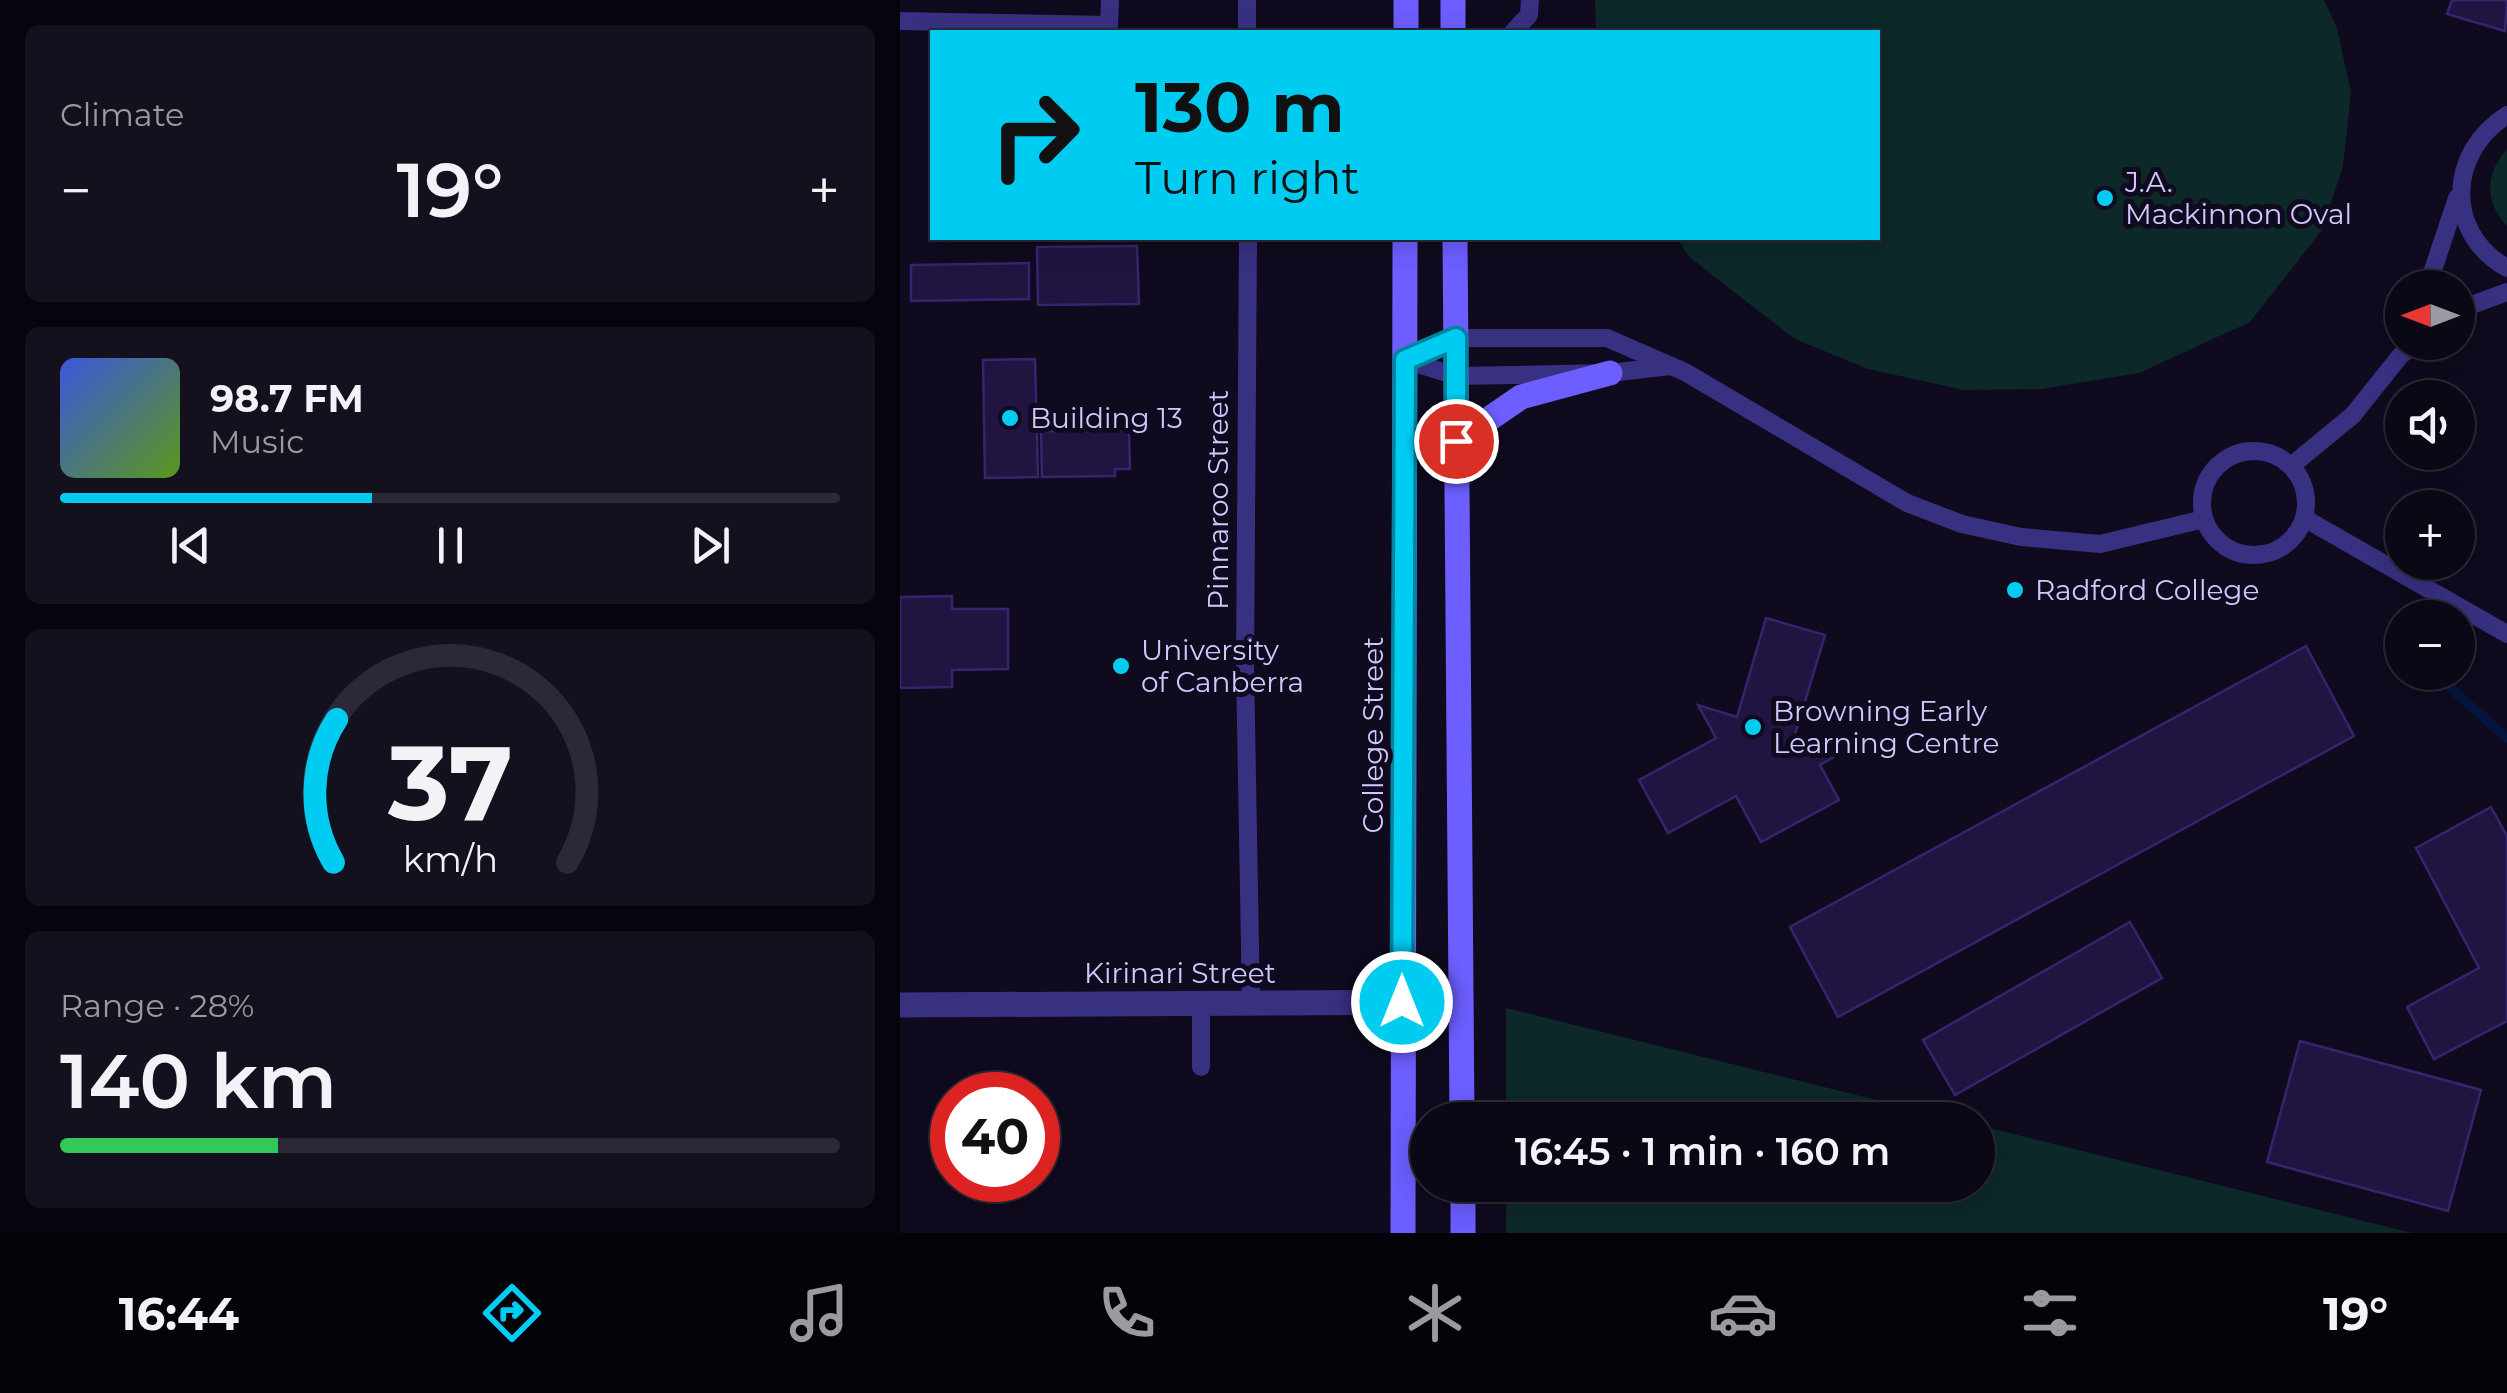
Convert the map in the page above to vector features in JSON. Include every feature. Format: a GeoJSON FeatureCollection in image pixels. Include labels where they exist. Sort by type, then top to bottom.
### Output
{"type":"FeatureCollection","features":[{"type":"Feature","properties":{"kind":"street"},"geometry":{"type":"LineString","coordinates":[[1406,0],[1406,30]]}},
{"type":"Feature","properties":{"kind":"street"},"geometry":{"type":"LineString","coordinates":[[1453,0],[1453,30]]}},
{"type":"Feature","properties":{"kind":"street","name":"College Street"},"geometry":{"type":"LineString","coordinates":[[1403,1233],[1405,240]]}},
{"type":"Feature","properties":{"kind":"street"},"geometry":{"type":"LineString","coordinates":[[1455,240],[1462,1102]]}},
{"type":"Feature","properties":{"kind":"street"},"geometry":{"type":"LineString","coordinates":[[1456,441],[1521,397],[1610,372]]}},
{"type":"Feature","properties":{"kind":"street","name":"Kirinari Street"},"geometry":{"type":"LineString","coordinates":[[900,1005],[1461,1002]]}},
{"type":"Feature","properties":{"kind":"street"},"geometry":{"type":"LineString","coordinates":[[1463,1202],[1463,1233]]}},
{"type":"Feature","properties":{"kind":"lane"},"geometry":{"type":"LineString","coordinates":[[900,21],[1109,25],[1110,0]]}},
{"type":"Feature","properties":{"kind":"lane"},"geometry":{"type":"LineString","coordinates":[[1247,0],[1248,30]]}},
{"type":"Feature","properties":{"kind":"lane"},"geometry":{"type":"LineString","coordinates":[[1515,30],[1529,15],[1530,0]]}},
{"type":"Feature","properties":{"kind":"lane"},"geometry":{"type":"LineString","coordinates":[[2433,270],[2466,161],[2482,135],[2507,116]]}},
{"type":"Feature","properties":{"kind":"lane"},"geometry":{"type":"LineString","coordinates":[[2460,188],[2463,215],[2474,240],[2507,268]]}},
{"type":"Feature","properties":{"kind":"lane","name":"Pinnaroo Street"},"geometry":{"type":"LineString","coordinates":[[1248,240],[1245,666],[1250,1003]]}},
{"type":"Feature","properties":{"kind":"lane"},"geometry":{"type":"LineString","coordinates":[[2475,304],[2507,292]]}},
{"type":"Feature","properties":{"kind":"lane"},"geometry":{"type":"LineString","coordinates":[[1405,360],[1456,338],[1608,338],[1670,366],[1908,503],[1962,524],[2021,537],[2100,544],[2204,519]]}},
{"type":"Feature","properties":{"kind":"lane"},"geometry":{"type":"LineString","coordinates":[[1405,360],[1456,376],[1610,372],[1670,366]]}},
{"type":"Feature","properties":{"kind":"lane"},"geometry":{"type":"LineString","coordinates":[[2291,466],[2354,415],[2395,360]]}},
{"type":"Feature","properties":{"kind":"lane"},"geometry":{"type":"LineString","coordinates":[[2260,450],[2277,455],[2291,466],[2304,490],[2304,518],[2288,543],[2260,555],[2242,554],[2212,536],[2201,502],[2213,469],[2242,451],[2260,450]]}},
{"type":"Feature","properties":{"kind":"lane"},"geometry":{"type":"LineString","coordinates":[[2304,518],[2507,634]]}},
{"type":"Feature","properties":{"kind":"lane"},"geometry":{"type":"LineString","coordinates":[[1201,1003],[1201,1067]]}},
{"type":"Feature","properties":{"kind":"green space","name":"J.A. Mackinnon Oval"},"geometry":{"type":"Polygon","coordinates":[[[1595,0],[2324,0],[2337,28],[2351,93],[2343,166],[2322,230],[2250,322],[2139,373],[2041,389],[1964,390],[1868,369],[1795,339],[1689,257],[1678,240],[1880,240],[1880,30],[1596,30],[1595,0]]]}},
{"type":"Feature","properties":{"kind":"green space"},"geometry":{"type":"Polygon","coordinates":[[[2507,149],[2507,226],[2494,207],[2490,188],[2494,168],[2507,149]]]}},
{"type":"Feature","properties":{"kind":"green space"},"geometry":{"type":"Polygon","coordinates":[[[1506,1008],[1885,1102],[1506,1102],[1506,1008]]]}},
{"type":"Feature","properties":{"kind":"green space"},"geometry":{"type":"Polygon","coordinates":[[[1995,1129],[2412,1233],[1506,1233],[1506,1202],[1995,1202],[1995,1129]]]}},
{"type":"Feature","properties":{"kind":"building"},"geometry":{"type":"Polygon","coordinates":[[[2452,0],[2507,0],[2505,31],[2447,14],[2452,0]]]}},
{"type":"Feature","properties":{"kind":"building"},"geometry":{"type":"Polygon","coordinates":[[[1137,246],[1139,304],[1038,305],[1037,247],[1137,246]]]}},
{"type":"Feature","properties":{"kind":"building"},"geometry":{"type":"Polygon","coordinates":[[[1029,263],[1029,299],[911,301],[911,265],[1029,263]]]}},
{"type":"Feature","properties":{"kind":"building","name":"Building 13"},"geometry":{"type":"Polygon","coordinates":[[[1035,359],[1038,477],[985,478],[983,360],[1035,359]]]}},
{"type":"Feature","properties":{"kind":"building"},"geometry":{"type":"Polygon","coordinates":[[[1058,423],[1088,423],[1088,431],[1129,430],[1130,469],[1115,469],[1115,476],[1042,477],[1041,432],[1058,431],[1058,423]]]}},
{"type":"Feature","properties":{"kind":"building"},"geometry":{"type":"Polygon","coordinates":[[[952,596],[952,609],[1008,609],[1008,669],[952,670],[952,687],[900,688],[900,597],[952,596]]]}},
{"type":"Feature","properties":{"kind":"building","name":"Browning Early Learning Centre"},"geometry":{"type":"Polygon","coordinates":[[[1766,618],[1825,635],[1794,738],[1843,752],[1820,765],[1839,800],[1761,842],[1736,796],[1668,833],[1639,780],[1716,738],[1698,705],[1737,717],[1766,618]]]}},
{"type":"Feature","properties":{"kind":"building"},"geometry":{"type":"Polygon","coordinates":[[[2306,646],[2354,736],[1838,1017],[1790,927],[2306,646]]]}},
{"type":"Feature","properties":{"kind":"building"},"geometry":{"type":"Polygon","coordinates":[[[2491,807],[2507,836],[2507,1021],[2434,1059],[2407,1007],[2479,968],[2416,848],[2491,807]]]}},
{"type":"Feature","properties":{"kind":"building"},"geometry":{"type":"Polygon","coordinates":[[[2130,922],[2162,978],[1955,1095],[1923,1040],[2130,922]]]}},
{"type":"Feature","properties":{"kind":"building"},"geometry":{"type":"Polygon","coordinates":[[[2300,1041],[2481,1090],[2448,1211],[2267,1162],[2300,1041]]]}},
{"type":"Feature","properties":{"kind":"waterway"},"geometry":{"type":"LineString","coordinates":[[2453,690],[2507,738]]}},
{"type":"Feature","properties":{"kind":"place","name":"J.A. Mackinnon Oval"},"geometry":{"type":"Point","coordinates":[2105,198]}},
{"type":"Feature","properties":{"kind":"place","name":"Building 13"},"geometry":{"type":"Point","coordinates":[1010,418]}},
{"type":"Feature","properties":{"kind":"place","name":"Radford College"},"geometry":{"type":"Point","coordinates":[2015,590]}},
{"type":"Feature","properties":{"kind":"place","name":"University of Canberra"},"geometry":{"type":"Point","coordinates":[1121,666]}},
{"type":"Feature","properties":{"kind":"place","name":"Browning Early Learning Centre"},"geometry":{"type":"Point","coordinates":[1753,727]}},
{"type":"Feature","properties":{"kind":"route"},"geometry":{"type":"LineString","coordinates":[[1402,1002],[1405,360],[1456,338],[1456,441]]}}]}
